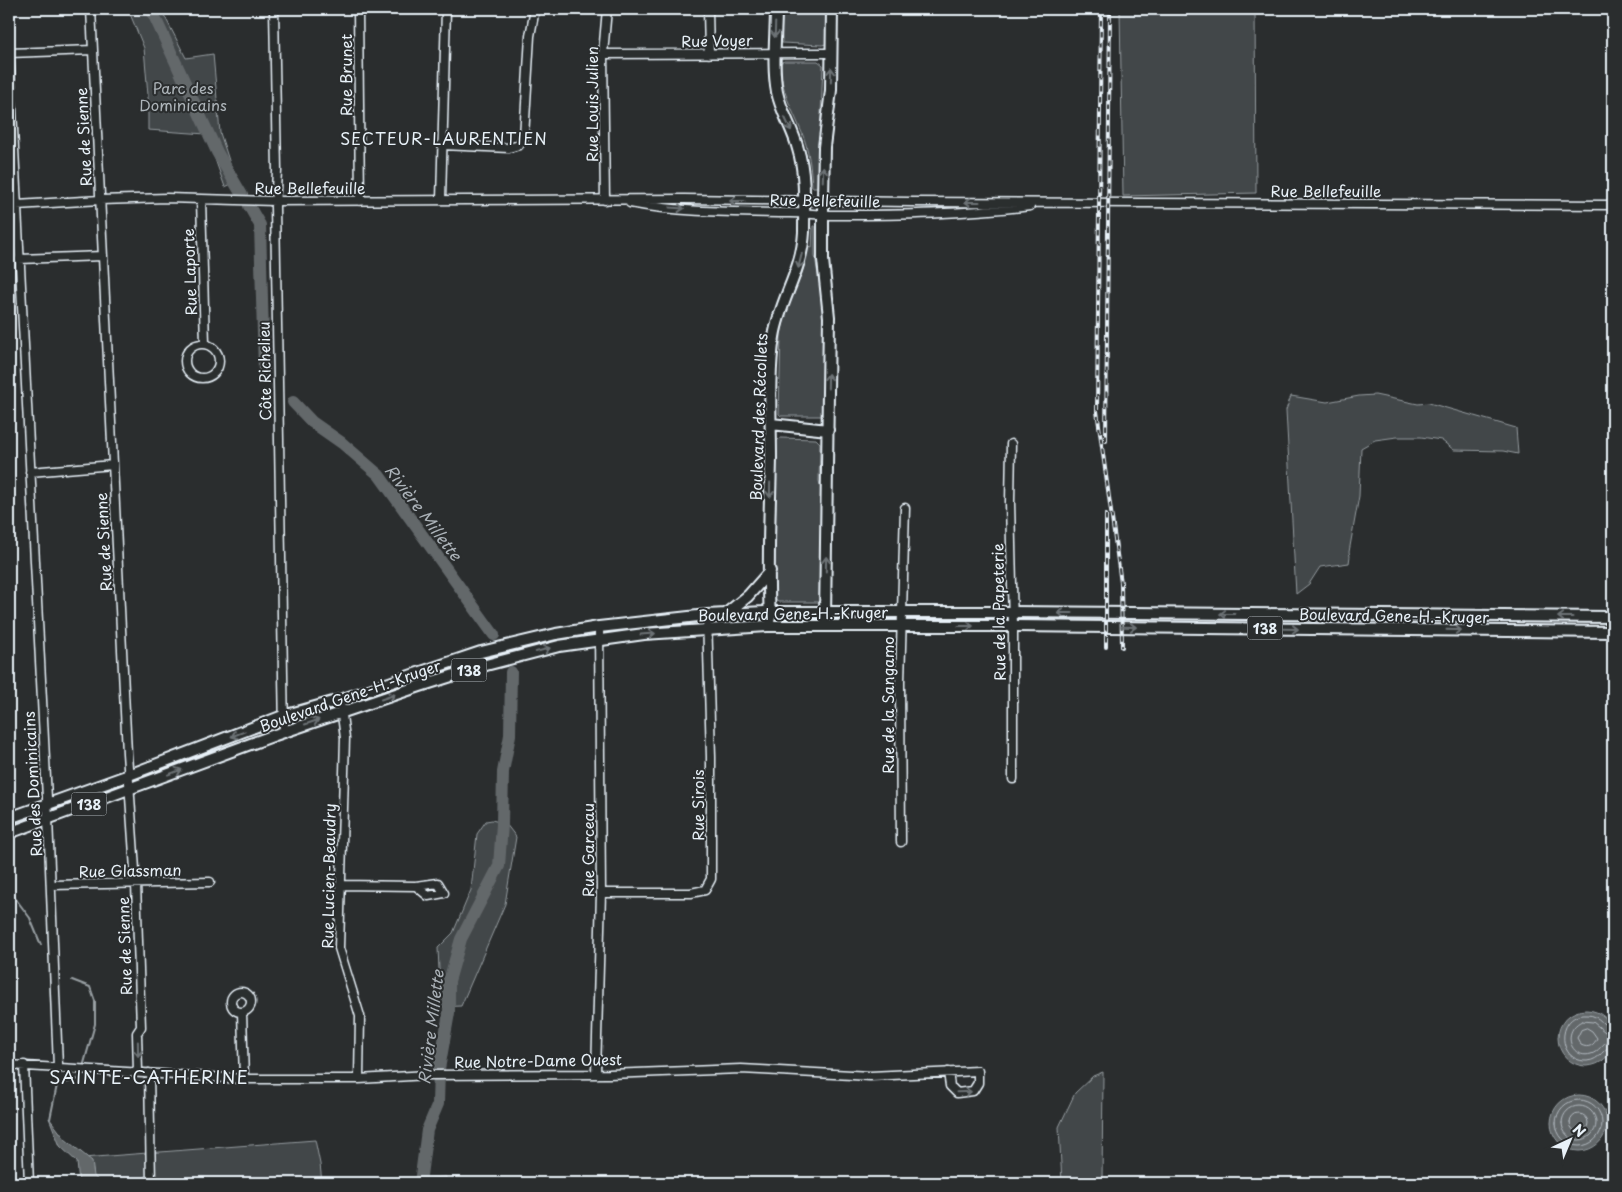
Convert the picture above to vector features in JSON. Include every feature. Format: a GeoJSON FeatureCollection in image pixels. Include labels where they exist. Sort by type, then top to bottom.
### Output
{"type":"FeatureCollection","features":[{"type":"Feature","properties":{"kind":"main road","name":"Boulevard des Récollets"},"geometry":{"type":"LineString","coordinates":[[770,626],[772,356],[779,314],[799,264],[803,246],[804,213],[803,175],[800,153],[778,95],[775,52],[776,9]]}},
{"type":"Feature","properties":{"kind":"main road"},"geometry":{"type":"LineString","coordinates":[[825,626],[829,317],[823,255],[823,201],[824,147],[831,97],[832,9]]}},
{"type":"Feature","properties":{"kind":"main road"},"geometry":{"type":"LineString","coordinates":[[771,424],[828,430]]}},
{"type":"Feature","properties":{"kind":"main road"},"geometry":{"type":"LineString","coordinates":[[727,613],[748,596],[770,570]]}},
{"type":"Feature","properties":{"kind":"main road","name":"Boulevard Gene-H.-Kruger"},"geometry":{"type":"LineString","coordinates":[[9,818],[129,775],[283,716],[340,700],[481,652],[556,634],[599,627],[727,613],[770,612],[1012,612],[1612,618]]}},
{"type":"Feature","properties":{"kind":"main road","name":"Boulevard Gene-H.-Kruger"},"geometry":{"type":"LineString","coordinates":[[9,833],[284,732],[486,665],[559,646],[600,639],[708,629],[770,626],[1013,626],[1612,632]]}},
{"type":"Feature","properties":{"kind":"street","name":"Rue de Sienne"},"geometry":{"type":"LineString","coordinates":[[91,9],[129,788],[136,884],[141,1027],[137,1033],[138,1072]]}},
{"type":"Feature","properties":{"kind":"street","name":"Côte Richelieu"},"geometry":{"type":"LineString","coordinates":[[274,9],[278,187],[275,201],[284,732]]}},
{"type":"Feature","properties":{"kind":"street","name":"Rue Brunet"},"geometry":{"type":"LineString","coordinates":[[358,9],[360,201]]}},
{"type":"Feature","properties":{"kind":"street"},"geometry":{"type":"LineString","coordinates":[[440,200],[446,9]]}},
{"type":"Feature","properties":{"kind":"street"},"geometry":{"type":"LineString","coordinates":[[442,145],[509,148],[519,145],[524,137],[530,36],[535,9]]}},
{"type":"Feature","properties":{"kind":"street","name":"Rue Louis Julien"},"geometry":{"type":"LineString","coordinates":[[607,9],[603,54],[609,200]]}},
{"type":"Feature","properties":{"kind":"street"},"geometry":{"type":"LineString","coordinates":[[708,9],[708,54]]}},
{"type":"Feature","properties":{"kind":"street"},"geometry":{"type":"LineString","coordinates":[[9,51],[93,50]]}},
{"type":"Feature","properties":{"kind":"street","name":"Rue des Dominicains"},"geometry":{"type":"LineString","coordinates":[[9,51],[13,205],[19,259],[48,818],[58,1067]]}},
{"type":"Feature","properties":{"kind":"street","name":"Rue Voyer"},"geometry":{"type":"LineString","coordinates":[[603,54],[832,53]]}},
{"type":"Feature","properties":{"kind":"street","name":"Rue Bellefeuille"},"geometry":{"type":"LineString","coordinates":[[13,205],[167,198],[275,201],[609,200],[1613,205]]}},
{"type":"Feature","properties":{"kind":"street","name":"Rue Laporte"},"geometry":{"type":"LineString","coordinates":[[201,199],[205,344]]}},
{"type":"Feature","properties":{"kind":"street","name":"Rue Bellefeuille"},"geometry":{"type":"LineString","coordinates":[[609,200],[648,206],[707,211],[823,214],[956,212],[1030,206],[1038,202]]}},
{"type":"Feature","properties":{"kind":"street"},"geometry":{"type":"LineString","coordinates":[[19,259],[103,256]]}},
{"type":"Feature","properties":{"kind":"street"},"geometry":{"type":"LineString","coordinates":[[205,344],[215,350],[220,360],[219,366],[213,375],[208,378],[197,378],[188,371],[185,360],[194,346],[205,344]]}},
{"type":"Feature","properties":{"kind":"street","name":"Rue de la Papeterie"},"geometry":{"type":"LineString","coordinates":[[1011,444],[1013,780]]}},
{"type":"Feature","properties":{"kind":"street"},"geometry":{"type":"LineString","coordinates":[[30,472],[113,464]]}},
{"type":"Feature","properties":{"kind":"street","name":"Rue de la Sangamo"},"geometry":{"type":"LineString","coordinates":[[901,842],[901,626],[904,508]]}},
{"type":"Feature","properties":{"kind":"street","name":"Rue Sirois"},"geometry":{"type":"LineString","coordinates":[[601,893],[692,893],[705,890],[711,879],[708,615]]}},
{"type":"Feature","properties":{"kind":"street","name":"Boulevard Gene-H.-Kruger"},"geometry":{"type":"LineString","coordinates":[[1612,618],[1612,632]]}},
{"type":"Feature","properties":{"kind":"street","name":"Rue Garceau"},"geometry":{"type":"LineString","coordinates":[[596,1074],[601,893],[599,627]]}},
{"type":"Feature","properties":{"kind":"street","name":"Rue Lucien-Beaudry"},"geometry":{"type":"LineString","coordinates":[[340,700],[344,738],[339,948],[360,1016],[359,1079]]}},
{"type":"Feature","properties":{"kind":"street","name":"Rue Glassman"},"geometry":{"type":"LineString","coordinates":[[51,885],[210,882]]}},
{"type":"Feature","properties":{"kind":"street"},"geometry":{"type":"LineString","coordinates":[[340,885],[416,886]]}},
{"type":"Feature","properties":{"kind":"street"},"geometry":{"type":"LineString","coordinates":[[242,1012],[244,1079]]}},
{"type":"Feature","properties":{"kind":"street","name":"Rue Notre-Dame Ouest"},"geometry":{"type":"LineString","coordinates":[[9,1065],[244,1079],[359,1079],[428,1075],[596,1074],[741,1069],[870,1076],[948,1072],[978,1071],[978,1083],[974,1091],[957,1093],[950,1086],[948,1072]]}},
{"type":"Feature","properties":{"kind":"street"},"geometry":{"type":"LineString","coordinates":[[24,1066],[29,1183]]}},
{"type":"Feature","properties":{"kind":"street"},"geometry":{"type":"LineString","coordinates":[[149,1073],[150,1183]]}},
{"type":"Feature","properties":{"kind":"green space","name":"Parc des Dominicains"},"geometry":{"type":"Polygon","coordinates":[[[128,9],[161,9],[186,58],[213,54],[220,133],[236,182],[225,187],[206,134],[148,130],[148,95],[144,48],[128,9]]]}},
{"type":"Feature","properties":{"kind":"green space"},"geometry":{"type":"Polygon","coordinates":[[[780,9],[828,9],[826,44],[782,43],[780,9]]]}},
{"type":"Feature","properties":{"kind":"green space"},"geometry":{"type":"Polygon","coordinates":[[[1120,9],[1255,9],[1256,193],[1123,196],[1120,9]]]}},
{"type":"Feature","properties":{"kind":"green space"},"geometry":{"type":"Polygon","coordinates":[[[784,61],[818,61],[823,65],[818,187],[812,187],[806,146],[782,83],[780,63],[784,61]]]}},
{"type":"Feature","properties":{"kind":"green space"},"geometry":{"type":"Polygon","coordinates":[[[808,226],[810,226],[809,247],[812,248],[813,226],[815,226],[815,256],[824,314],[823,414],[821,416],[781,416],[779,414],[781,334],[788,304],[801,276],[805,262],[808,226]]]}},
{"type":"Feature","properties":{"kind":"green space"},"geometry":{"type":"Polygon","coordinates":[[[1375,395],[1418,404],[1429,403],[1516,428],[1518,454],[1503,451],[1454,450],[1441,440],[1421,437],[1397,437],[1375,440],[1361,448],[1359,496],[1349,552],[1349,563],[1320,567],[1309,584],[1296,594],[1286,410],[1291,396],[1327,402],[1375,395]]]}},
{"type":"Feature","properties":{"kind":"green space"},"geometry":{"type":"Polygon","coordinates":[[[780,438],[816,439],[820,443],[819,481],[823,497],[819,602],[778,602],[774,599],[775,443],[780,438]]]}},
{"type":"Feature","properties":{"kind":"green space"},"geometry":{"type":"Polygon","coordinates":[[[492,820],[506,824],[516,837],[505,904],[461,1006],[435,1007],[440,990],[438,948],[453,933],[471,890],[477,834],[486,821],[492,820]]]}},
{"type":"Feature","properties":{"kind":"green space"},"geometry":{"type":"Polygon","coordinates":[[[1103,1072],[1102,1183],[1062,1183],[1059,1127],[1075,1093],[1093,1076],[1103,1072]]]}},
{"type":"Feature","properties":{"kind":"green space"},"geometry":{"type":"Polygon","coordinates":[[[315,1140],[322,1183],[85,1183],[83,1158],[315,1140]]]}},
{"type":"Feature","properties":{"kind":"green space"},"geometry":{"type":"Polygon","coordinates":[[[446,1177],[446,1183],[379,1183],[381,1181],[446,1177]]]}},
{"type":"Feature","properties":{"kind":"water"},"geometry":{"type":"Polygon","coordinates":[[[1586,1010],[1597,1012],[1606,1018],[1612,1027],[1614,1038],[1612,1049],[1606,1058],[1597,1064],[1586,1066],[1575,1064],[1566,1058],[1560,1049],[1558,1038],[1560,1027],[1566,1018],[1575,1012],[1586,1010]]]}},
{"type":"Feature","properties":{"kind":"water"},"geometry":{"type":"Polygon","coordinates":[[[1574,1095],[1584,1095],[1599,1103],[1605,1112],[1607,1123],[1605,1134],[1599,1143],[1584,1151],[1574,1151],[1563,1146],[1556,1139],[1551,1128],[1551,1118],[1556,1107],[1563,1100],[1574,1095]]]}},
{"type":"Feature","properties":{"kind":"water"},"geometry":{"type":"Polygon","coordinates":[[[49,1118],[65,1139],[92,1161],[94,1176],[100,1183],[79,1183],[77,1162],[60,1146],[49,1118]]]}},
{"type":"Feature","properties":{"kind":"waterway","name":"Rivière Millette"},"geometry":{"type":"LineString","coordinates":[[151,9],[217,152],[242,195]]}},
{"type":"Feature","properties":{"kind":"waterway","name":"Rivière Millette"},"geometry":{"type":"LineString","coordinates":[[249,206],[260,225],[264,372]]}},
{"type":"Feature","properties":{"kind":"waterway","name":"Rivière Millette"},"geometry":{"type":"LineString","coordinates":[[293,402],[312,422],[342,443],[379,475],[494,635]]}},
{"type":"Feature","properties":{"kind":"waterway","name":"Rivière Millette"},"geometry":{"type":"LineString","coordinates":[[420,1183],[427,1130],[438,1104],[439,1069],[449,1013],[449,981],[461,939],[499,866],[503,772],[510,735],[511,672]]}},
{"type":"Feature","properties":{"kind":"waterway"},"geometry":{"type":"LineString","coordinates":[[9,890],[30,918],[41,945]]}},
{"type":"Feature","properties":{"kind":"waterway"},"geometry":{"type":"LineString","coordinates":[[72,980],[90,987],[95,1001],[95,1024],[83,1067]]}},
{"type":"Feature","properties":{"kind":"waterway"},"geometry":{"type":"LineString","coordinates":[[50,1119],[57,1085],[79,1079],[81,1072]]}},
{"type":"Feature","properties":{"kind":"railway"},"geometry":{"type":"LineString","coordinates":[[1101,9],[1097,411],[1121,583],[1122,647]]}},
{"type":"Feature","properties":{"kind":"railway"},"geometry":{"type":"LineString","coordinates":[[1106,441],[1110,9]]}},
{"type":"Feature","properties":{"kind":"railway"},"geometry":{"type":"LineString","coordinates":[[1106,515],[1106,647]]}},
{"type":"Feature","properties":{"kind":"district","name":"SECTEUR-LAURENTIEN"},"geometry":{"type":"Point","coordinates":[444,138]}},
{"type":"Feature","properties":{"kind":"district","name":"SAINTE-CATHERINE"},"geometry":{"type":"Point","coordinates":[149,1076]}}]}
